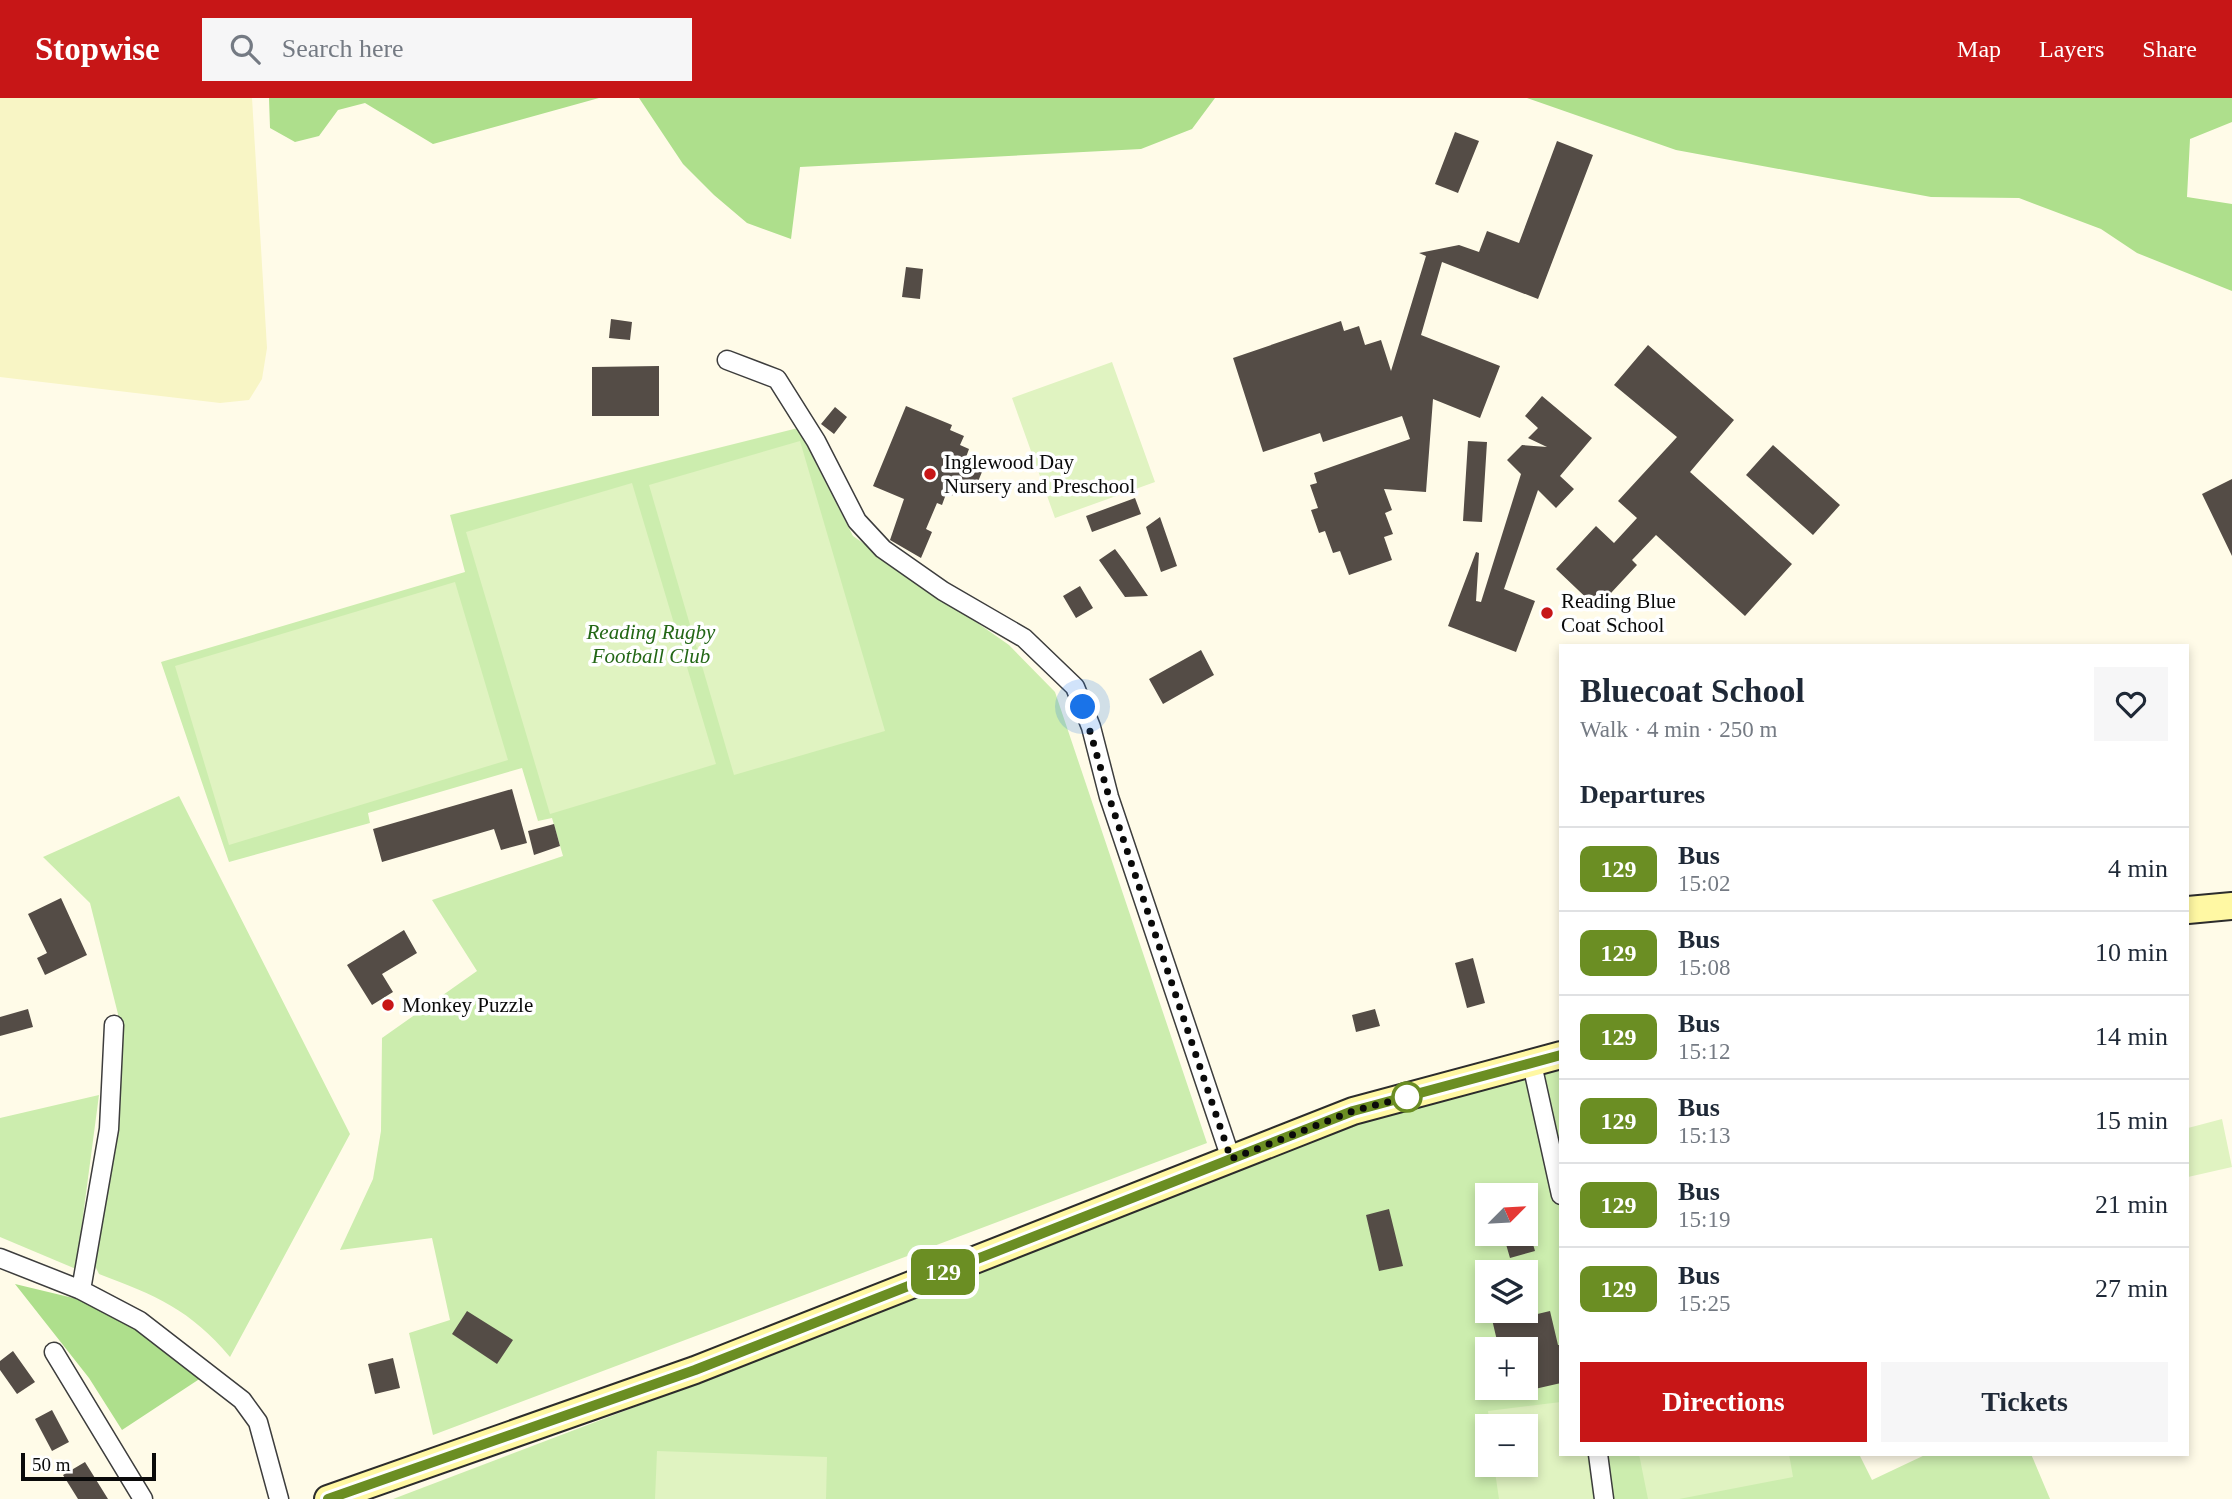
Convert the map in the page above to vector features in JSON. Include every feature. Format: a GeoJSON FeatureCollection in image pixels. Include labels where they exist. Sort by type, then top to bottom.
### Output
{"type":"FeatureCollection","features":[{"type":"Feature","properties":{"kind":"main road"},"geometry":{"type":"LineString","coordinates":[[2189,911],[2232,906]]}},
{"type":"Feature","properties":{"kind":"main road"},"geometry":{"type":"LineString","coordinates":[[328,1499],[695,1370],[1353,1111],[1559,1056]]}},
{"type":"Feature","properties":{"kind":"street"},"geometry":{"type":"LineString","coordinates":[[727,360],[777,379],[816,441],[857,521],[883,549],[943,591],[1024,638],[1075,687],[1091,727],[1109,797],[1231,1159]]}},
{"type":"Feature","properties":{"kind":"street"},"geometry":{"type":"LineString","coordinates":[[82,1290],[109,1129],[114,1025]]}},
{"type":"Feature","properties":{"kind":"street"},"geometry":{"type":"LineString","coordinates":[[1532,1064],[1559,1186]]}},
{"type":"Feature","properties":{"kind":"street"},"geometry":{"type":"LineString","coordinates":[[0,1258],[82,1290],[140,1321],[242,1400],[258,1422],[279,1499]]}},
{"type":"Feature","properties":{"kind":"street"},"geometry":{"type":"LineString","coordinates":[[54,1352],[143,1499]]}},
{"type":"Feature","properties":{"kind":"street"},"geometry":{"type":"LineString","coordinates":[[1598,1456],[1604,1499]]}},
{"type":"Feature","properties":{"kind":"shaded area"},"geometry":{"type":"Polygon","coordinates":[[[0,98],[252,98],[267,348],[262,379],[249,400],[220,403],[0,377],[0,98]]]}},
{"type":"Feature","properties":{"kind":"green space"},"geometry":{"type":"Polygon","coordinates":[[[269,98],[599,98],[433,144],[365,103],[338,110],[319,136],[295,142],[270,128],[269,98]]]}},
{"type":"Feature","properties":{"kind":"green space"},"geometry":{"type":"Polygon","coordinates":[[[639,98],[1215,98],[1192,129],[1141,149],[800,167],[791,239],[747,223],[714,195],[683,164],[639,98]]]}},
{"type":"Feature","properties":{"kind":"green space"},"geometry":{"type":"Polygon","coordinates":[[[1527,98],[2232,98],[2232,122],[2190,139],[2187,197],[2232,204],[2232,291],[2137,253],[2101,229],[2019,198],[1931,197],[1676,150],[1527,98]]]}},
{"type":"Feature","properties":{"kind":"green space"},"geometry":{"type":"Polygon","coordinates":[[[1112,362],[1155,482],[1055,518],[1012,398],[1112,362]]]}},
{"type":"Feature","properties":{"kind":"green space","name":"Reading Rugby Football Club"},"geometry":{"type":"Polygon","coordinates":[[[798,428],[853,536],[1009,645],[1055,692],[1207,1143],[433,1435],[409,1333],[450,1320],[432,1238],[340,1250],[373,1179],[381,1131],[382,1038],[477,971],[432,900],[563,856],[552,818],[538,821],[522,768],[368,813],[370,823],[229,862],[161,662],[465,572],[450,515],[798,428]]]}},
{"type":"Feature","properties":{"kind":"green space"},"geometry":{"type":"Polygon","coordinates":[[[800,441],[885,731],[734,775],[649,485],[800,441]]]}},
{"type":"Feature","properties":{"kind":"green space","name":"Reading Rugby Football Club"},"geometry":{"type":"Polygon","coordinates":[[[632,483],[716,764],[550,814],[466,532],[632,483]]]}},
{"type":"Feature","properties":{"kind":"green space"},"geometry":{"type":"Polygon","coordinates":[[[455,582],[508,760],[229,845],[175,666],[455,582]]]}},
{"type":"Feature","properties":{"kind":"green space"},"geometry":{"type":"Polygon","coordinates":[[[179,796],[350,1134],[230,1357],[201,1327],[186,1316],[155,1297],[99,1274],[94,1264],[108,1193],[119,1018],[90,903],[43,857],[179,796]]]}},
{"type":"Feature","properties":{"kind":"green space"},"geometry":{"type":"Polygon","coordinates":[[[1559,1071],[1559,1456],[1860,1456],[1872,1480],[1923,1456],[2032,1456],[2050,1499],[393,1499],[766,1357],[1359,1122],[1559,1071]]]}},
{"type":"Feature","properties":{"kind":"green space"},"geometry":{"type":"Polygon","coordinates":[[[99,1095],[76,1269],[0,1237],[0,1118],[99,1095]]]}},
{"type":"Feature","properties":{"kind":"green space"},"geometry":{"type":"Polygon","coordinates":[[[2222,1119],[2232,1167],[2189,1177],[2189,1128],[2222,1119]]]}},
{"type":"Feature","properties":{"kind":"green space"},"geometry":{"type":"Polygon","coordinates":[[[15,1284],[123,1310],[204,1376],[122,1430],[89,1378],[15,1284]]]}},
{"type":"Feature","properties":{"kind":"green space"},"geometry":{"type":"Polygon","coordinates":[[[1559,1402],[1559,1456],[1587,1456],[1593,1499],[1499,1499],[1496,1477],[1538,1477],[1538,1414],[1488,1414],[1488,1411],[1559,1402]]]}},
{"type":"Feature","properties":{"kind":"green space"},"geometry":{"type":"Polygon","coordinates":[[[657,1451],[827,1457],[826,1499],[655,1499],[657,1451]]]}},
{"type":"Feature","properties":{"kind":"green space"},"geometry":{"type":"Polygon","coordinates":[[[1639,1456],[1789,1456],[1793,1477],[1679,1499],[1648,1499],[1639,1456]]]}},
{"type":"Feature","properties":{"kind":"building"},"geometry":{"type":"Polygon","coordinates":[[[1455,132],[1479,141],[1458,193],[1435,184],[1455,132]]]}},
{"type":"Feature","properties":{"kind":"building"},"geometry":{"type":"Polygon","coordinates":[[[1557,141],[1593,155],[1538,299],[1442,262],[1421,335],[1500,366],[1480,418],[1433,399],[1426,492],[1384,489],[1392,510],[1385,513],[1393,534],[1384,537],[1392,560],[1349,575],[1340,551],[1333,553],[1325,531],[1319,533],[1311,510],[1318,508],[1310,485],[1317,483],[1314,473],[1410,439],[1402,416],[1323,442],[1320,433],[1263,452],[1233,358],[1341,321],[1344,331],[1359,326],[1365,345],[1381,340],[1391,371],[1426,256],[1419,253],[1459,245],[1479,252],[1487,231],[1519,243],[1557,141]]]}},
{"type":"Feature","properties":{"kind":"building"},"geometry":{"type":"Polygon","coordinates":[[[906,267],[923,269],[920,299],[902,297],[906,267]]]}},
{"type":"Feature","properties":{"kind":"building"},"geometry":{"type":"Polygon","coordinates":[[[611,319],[632,322],[630,340],[609,338],[611,319]]]}},
{"type":"Feature","properties":{"kind":"building"},"geometry":{"type":"Polygon","coordinates":[[[1648,345],[1734,420],[1690,472],[1792,564],[1745,616],[1656,535],[1632,560],[1637,565],[1597,608],[1556,569],[1596,526],[1614,543],[1637,518],[1618,501],[1677,437],[1614,385],[1648,345]]]}},
{"type":"Feature","properties":{"kind":"building"},"geometry":{"type":"Polygon","coordinates":[[[659,366],[659,416],[592,416],[592,367],[659,366]]]}},
{"type":"Feature","properties":{"kind":"building"},"geometry":{"type":"Polygon","coordinates":[[[1542,396],[1592,438],[1560,476],[1574,489],[1556,508],[1538,490],[1504,589],[1535,601],[1516,652],[1448,626],[1476,552],[1479,553],[1476,601],[1481,602],[1521,474],[1507,460],[1522,445],[1547,447],[1528,438],[1538,428],[1525,416],[1542,396]]]}},
{"type":"Feature","properties":{"kind":"building","name":"Inglewood Day Nursery and Preschool"},"geometry":{"type":"Polygon","coordinates":[[[906,406],[952,425],[950,430],[964,436],[960,445],[969,449],[965,460],[984,467],[977,484],[968,480],[963,491],[955,487],[952,496],[946,494],[942,505],[937,503],[926,529],[932,532],[921,558],[890,540],[904,499],[873,486],[906,406]]]}},
{"type":"Feature","properties":{"kind":"building"},"geometry":{"type":"Polygon","coordinates":[[[835,407],[847,417],[834,434],[821,424],[835,407]]]}},
{"type":"Feature","properties":{"kind":"building"},"geometry":{"type":"Polygon","coordinates":[[[1468,441],[1487,442],[1482,522],[1463,521],[1468,441]]]}},
{"type":"Feature","properties":{"kind":"building"},"geometry":{"type":"Polygon","coordinates":[[[1773,445],[1840,505],[1813,535],[1746,475],[1773,445]]]}},
{"type":"Feature","properties":{"kind":"building"},"geometry":{"type":"Polygon","coordinates":[[[2232,479],[2232,556],[2202,494],[2232,479]]]}},
{"type":"Feature","properties":{"kind":"building"},"geometry":{"type":"Polygon","coordinates":[[[1135,498],[1141,514],[1092,532],[1086,516],[1135,498]]]}},
{"type":"Feature","properties":{"kind":"building"},"geometry":{"type":"Polygon","coordinates":[[[1160,517],[1177,566],[1161,572],[1146,527],[1160,517]]]}},
{"type":"Feature","properties":{"kind":"building"},"geometry":{"type":"Polygon","coordinates":[[[1115,549],[1148,596],[1125,597],[1099,560],[1115,549]]]}},
{"type":"Feature","properties":{"kind":"building"},"geometry":{"type":"Polygon","coordinates":[[[1080,586],[1093,608],[1076,618],[1063,596],[1080,586]]]}},
{"type":"Feature","properties":{"kind":"building"},"geometry":{"type":"Polygon","coordinates":[[[1201,650],[1214,675],[1163,704],[1149,679],[1201,650]]]}},
{"type":"Feature","properties":{"kind":"building"},"geometry":{"type":"Polygon","coordinates":[[[512,789],[527,843],[501,850],[494,829],[382,862],[373,829],[512,789]]]}},
{"type":"Feature","properties":{"kind":"building"},"geometry":{"type":"Polygon","coordinates":[[[554,824],[560,846],[534,855],[528,831],[554,824]]]}},
{"type":"Feature","properties":{"kind":"building"},"geometry":{"type":"Polygon","coordinates":[[[61,898],[87,955],[45,975],[37,958],[47,953],[28,914],[61,898]]]}},
{"type":"Feature","properties":{"kind":"building"},"geometry":{"type":"Polygon","coordinates":[[[404,930],[417,953],[382,974],[393,992],[372,1005],[347,965],[404,930]]]}},
{"type":"Feature","properties":{"kind":"building"},"geometry":{"type":"Polygon","coordinates":[[[1473,958],[1485,1003],[1467,1008],[1455,963],[1473,958]]]}},
{"type":"Feature","properties":{"kind":"building"},"geometry":{"type":"Polygon","coordinates":[[[28,1009],[33,1027],[0,1036],[0,1017],[28,1009]]]}},
{"type":"Feature","properties":{"kind":"building"},"geometry":{"type":"Polygon","coordinates":[[[1375,1009],[1380,1026],[1356,1032],[1352,1015],[1375,1009]]]}},
{"type":"Feature","properties":{"kind":"building"},"geometry":{"type":"Polygon","coordinates":[[[1389,1209],[1403,1266],[1379,1271],[1366,1215],[1389,1209]]]}},
{"type":"Feature","properties":{"kind":"building"},"geometry":{"type":"Polygon","coordinates":[[[1506,1246],[1534,1246],[1535,1251],[1510,1258],[1506,1246]]]}},
{"type":"Feature","properties":{"kind":"building"},"geometry":{"type":"Polygon","coordinates":[[[467,1311],[513,1340],[497,1364],[452,1334],[467,1311]]]}},
{"type":"Feature","properties":{"kind":"building"},"geometry":{"type":"Polygon","coordinates":[[[1550,1311],[1559,1345],[1559,1383],[1538,1388],[1538,1337],[1496,1337],[1493,1323],[1538,1323],[1538,1314],[1550,1311]]]}},
{"type":"Feature","properties":{"kind":"building"},"geometry":{"type":"Polygon","coordinates":[[[13,1351],[35,1382],[17,1394],[0,1370],[0,1361],[13,1351]]]}},
{"type":"Feature","properties":{"kind":"building"},"geometry":{"type":"Polygon","coordinates":[[[393,1358],[400,1388],[375,1394],[368,1364],[393,1358]]]}},
{"type":"Feature","properties":{"kind":"building"},"geometry":{"type":"Polygon","coordinates":[[[52,1410],[69,1442],[52,1451],[35,1419],[52,1410]]]}},
{"type":"Feature","properties":{"kind":"building"},"geometry":{"type":"Polygon","coordinates":[[[85,1462],[108,1499],[78,1499],[63,1475],[85,1462]]]}},
{"type":"Feature","properties":{"kind":"bus line","name":"129"},"geometry":{"type":"LineString","coordinates":[[328,1499],[695,1370],[1353,1111],[1559,1056]]}},
{"type":"Feature","properties":{"kind":"place","name":"Inglewood Day Nursery and Preschool"},"geometry":{"type":"Point","coordinates":[930,474]}},
{"type":"Feature","properties":{"kind":"place","name":"Reading Blue Coat School"},"geometry":{"type":"Point","coordinates":[1547,613]}},
{"type":"Feature","properties":{"kind":"place","name":"Monkey Puzzle"},"geometry":{"type":"Point","coordinates":[388,1005]}},
{"type":"Feature","properties":{"kind":"route"},"geometry":{"type":"LineString","coordinates":[[1083,707],[1091,727],[1109,797],[1165,954],[1231,1159],[1353,1111],[1414,1095],[1407,1097]]}}]}
